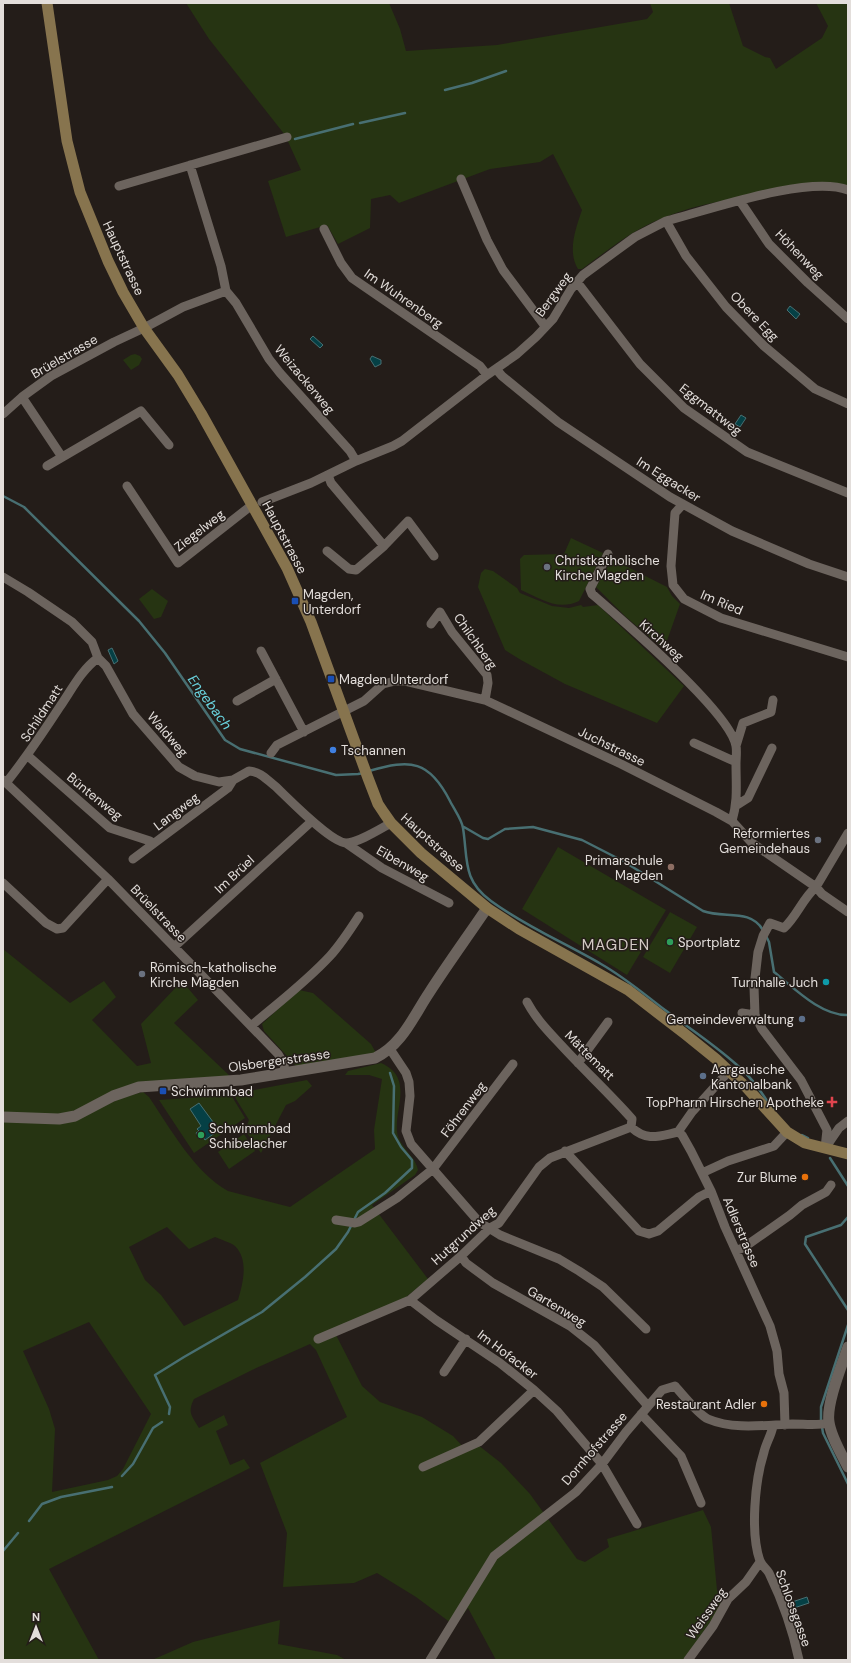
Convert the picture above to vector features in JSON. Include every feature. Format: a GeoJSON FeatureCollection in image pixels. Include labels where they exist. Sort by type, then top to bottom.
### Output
{"type":"FeatureCollection","features":[{"type":"Feature","properties":{"kind":"main road","name":"Hauptstrasse"},"geometry":{"type":"LineString","coordinates":[[47,3],[67,141],[80,192],[108,262],[144,328],[182,382],[257,503],[311,622],[378,804],[391,823],[421,853],[487,908],[519,929],[628,990],[685,1034],[747,1088],[786,1132],[805,1143],[848,1154]]}},
{"type":"Feature","properties":{"kind":"street"},"geometry":{"type":"LineString","coordinates":[[119,186],[287,137]]}},
{"type":"Feature","properties":{"kind":"street","name":"Weizackerweg"},"geometry":{"type":"LineString","coordinates":[[190,165],[222,266],[226,291],[236,303],[269,359],[350,451],[356,460]]}},
{"type":"Feature","properties":{"kind":"street"},"geometry":{"type":"LineString","coordinates":[[461,179],[487,240],[503,270],[546,326]]}},
{"type":"Feature","properties":{"kind":"street","name":"Bergweg"},"geometry":{"type":"LineString","coordinates":[[257,503],[328,475],[356,460],[402,441],[487,375],[518,354],[553,319],[570,289],[583,275],[636,237],[666,221],[740,201],[793,189],[828,187],[848,190]]}},
{"type":"Feature","properties":{"kind":"street","name":"Höhenweg"},"geometry":{"type":"LineString","coordinates":[[740,201],[769,244],[808,283],[848,319]]}},
{"type":"Feature","properties":{"kind":"street","name":"Obere Egg"},"geometry":{"type":"LineString","coordinates":[[666,221],[686,256],[726,307],[764,346],[815,389],[848,404]]}},
{"type":"Feature","properties":{"kind":"street","name":"Im Wuhrenberg"},"geometry":{"type":"LineString","coordinates":[[324,229],[341,263],[352,278],[480,366],[487,375]]}},
{"type":"Feature","properties":{"kind":"street","name":"Eggmattweg"},"geometry":{"type":"LineString","coordinates":[[577,282],[640,364],[684,408],[747,452],[848,493]]}},
{"type":"Feature","properties":{"kind":"street"},"geometry":{"type":"LineString","coordinates":[[144,328],[183,307],[226,291]]}},
{"type":"Feature","properties":{"kind":"street","name":"Brüelstrasse"},"geometry":{"type":"LineString","coordinates":[[3,414],[22,397],[50,376],[144,328]]}},
{"type":"Feature","properties":{"kind":"street","name":"Im Eggacker"},"geometry":{"type":"LineString","coordinates":[[496,369],[502,376],[558,422],[670,497],[732,531],[809,564],[848,576]]}},
{"type":"Feature","properties":{"kind":"street"},"geometry":{"type":"LineString","coordinates":[[22,397],[62,457]]}},
{"type":"Feature","properties":{"kind":"street"},"geometry":{"type":"LineString","coordinates":[[47,466],[141,411],[169,445]]}},
{"type":"Feature","properties":{"kind":"street"},"geometry":{"type":"LineString","coordinates":[[328,475],[331,483],[384,546]]}},
{"type":"Feature","properties":{"kind":"street","name":"Ziegelweg"},"geometry":{"type":"LineString","coordinates":[[126,486],[178,563],[257,503]]}},
{"type":"Feature","properties":{"kind":"street","name":"Im Ried"},"geometry":{"type":"LineString","coordinates":[[683,504],[675,513],[671,566],[673,585],[684,599],[721,618],[848,657]]}},
{"type":"Feature","properties":{"kind":"street"},"geometry":{"type":"LineString","coordinates":[[327,551],[349,569],[353,570],[384,546],[408,521],[434,556]]}},
{"type":"Feature","properties":{"kind":"street","name":"Kirchweg"},"geometry":{"type":"LineString","coordinates":[[608,554],[590,589],[592,594],[678,672],[718,714],[729,728],[736,746]]}},
{"type":"Feature","properties":{"kind":"street","name":"Waldweg"},"geometry":{"type":"LineString","coordinates":[[3,577],[72,622],[92,642],[98,658],[106,666],[133,714],[179,767],[195,776],[219,782],[233,780],[249,771],[261,774],[312,820],[336,839],[346,843]]}},
{"type":"Feature","properties":{"kind":"street","name":"Chilchberg"},"geometry":{"type":"LineString","coordinates":[[431,624],[440,612],[452,632],[487,674],[488,683],[486,700]]}},
{"type":"Feature","properties":{"kind":"street"},"geometry":{"type":"LineString","coordinates":[[261,651],[304,732]]}},
{"type":"Feature","properties":{"kind":"street","name":"Schildmatt"},"geometry":{"type":"LineString","coordinates":[[4,782],[28,756],[79,678],[91,663],[98,658]]}},
{"type":"Feature","properties":{"kind":"street"},"geometry":{"type":"LineString","coordinates":[[237,701],[276,679]]}},
{"type":"Feature","properties":{"kind":"street","name":"Juchstrasse"},"geometry":{"type":"LineString","coordinates":[[271,753],[277,745],[364,700],[383,684],[395,681],[405,681],[486,700],[621,764],[732,821],[752,843],[816,887],[822,894],[848,912]]}},
{"type":"Feature","properties":{"kind":"street","name":"Kirchweg"},"geometry":{"type":"LineString","coordinates":[[732,821],[737,805],[736,746],[743,723],[771,712],[773,700]]}},
{"type":"Feature","properties":{"kind":"street"},"geometry":{"type":"LineString","coordinates":[[694,743],[736,762]]}},
{"type":"Feature","properties":{"kind":"street","name":"Kirchweg"},"geometry":{"type":"LineString","coordinates":[[737,805],[748,798],[772,748]]}},
{"type":"Feature","properties":{"kind":"street","name":"Büntenweg"},"geometry":{"type":"LineString","coordinates":[[28,756],[110,828],[150,841],[153,844]]}},
{"type":"Feature","properties":{"kind":"street","name":"Langweg"},"geometry":{"type":"LineString","coordinates":[[133,859],[228,788],[233,780]]}},
{"type":"Feature","properties":{"kind":"street","name":"Brüelstrasse"},"geometry":{"type":"LineString","coordinates":[[4,782],[108,879],[251,1026],[278,1054],[284,1064],[285,1073]]}},
{"type":"Feature","properties":{"kind":"street","name":"Im Brüel"},"geometry":{"type":"LineString","coordinates":[[174,947],[312,820]]}},
{"type":"Feature","properties":{"kind":"street"},"geometry":{"type":"LineString","coordinates":[[346,843],[371,836],[391,823]]}},
{"type":"Feature","properties":{"kind":"street"},"geometry":{"type":"LineString","coordinates":[[825,1148],[827,1130],[824,1122],[801,1080],[762,1029],[755,1015],[754,987],[758,952],[763,936],[770,923],[784,928],[789,923],[809,893],[816,887],[848,833]]}},
{"type":"Feature","properties":{"kind":"street","name":"Eibenweg"},"geometry":{"type":"LineString","coordinates":[[346,843],[382,868],[449,903]]}},
{"type":"Feature","properties":{"kind":"street"},"geometry":{"type":"LineString","coordinates":[[3,883],[46,923],[57,929],[63,928],[108,879]]}},
{"type":"Feature","properties":{"kind":"street","name":"Olsbergerstrasse"},"geometry":{"type":"LineString","coordinates":[[3,1117],[59,1119],[75,1116],[113,1096],[139,1088],[241,1080],[370,1060],[382,1055],[403,1035],[428,994],[487,908]]}},
{"type":"Feature","properties":{"kind":"street"},"geometry":{"type":"LineString","coordinates":[[251,1026],[331,956],[359,916]]}},
{"type":"Feature","properties":{"kind":"street","name":"Mättematt"},"geometry":{"type":"LineString","coordinates":[[527,1002],[536,1018],[578,1063],[609,1093],[632,1120],[631,1127]]}},
{"type":"Feature","properties":{"kind":"street"},"geometry":{"type":"LineString","coordinates":[[742,1013],[755,1015]]}},
{"type":"Feature","properties":{"kind":"street"},"geometry":{"type":"LineString","coordinates":[[578,1063],[608,1022]]}},
{"type":"Feature","properties":{"kind":"street"},"geometry":{"type":"LineString","coordinates":[[390,1049],[406,1072],[409,1082],[410,1096],[406,1131],[411,1144],[432,1170],[479,1222],[500,1235],[559,1259],[580,1271],[602,1286],[646,1329]]}},
{"type":"Feature","properties":{"kind":"street","name":"Föhrenweg"},"geometry":{"type":"LineString","coordinates":[[336,1220],[359,1222],[397,1198],[432,1170],[513,1064]]}},
{"type":"Feature","properties":{"kind":"street"},"geometry":{"type":"LineString","coordinates":[[631,1127],[637,1132],[654,1138],[678,1132],[692,1112],[729,1071]]}},
{"type":"Feature","properties":{"kind":"street"},"geometry":{"type":"LineString","coordinates":[[825,1148],[839,1128],[848,1120]]}},
{"type":"Feature","properties":{"kind":"street","name":"Hutgrundweg"},"geometry":{"type":"LineString","coordinates":[[318,1339],[410,1300],[461,1256],[490,1228],[499,1223],[539,1167],[550,1158],[631,1127]]}},
{"type":"Feature","properties":{"kind":"street","name":"Adlerstrasse"},"geometry":{"type":"LineString","coordinates":[[678,1132],[682,1135],[702,1173],[770,1326],[777,1351],[779,1374],[784,1393],[785,1425]]}},
{"type":"Feature","properties":{"kind":"street"},"geometry":{"type":"LineString","coordinates":[[702,1173],[728,1161],[774,1146],[786,1132]]}},
{"type":"Feature","properties":{"kind":"street"},"geometry":{"type":"LineString","coordinates":[[566,1151],[639,1231],[649,1234],[658,1231],[699,1197],[710,1191]]}},
{"type":"Feature","properties":{"kind":"street"},"geometry":{"type":"LineString","coordinates":[[737,1250],[743,1248],[802,1205],[826,1192],[831,1185]]}},
{"type":"Feature","properties":{"kind":"street","name":"Gartenweg"},"geometry":{"type":"LineString","coordinates":[[461,1256],[466,1263],[493,1283],[570,1326],[594,1345],[648,1406]]}},
{"type":"Feature","properties":{"kind":"street","name":"Im Hofacker"},"geometry":{"type":"LineString","coordinates":[[410,1300],[436,1320],[466,1339],[534,1390],[557,1411],[602,1464],[638,1524]]}},
{"type":"Feature","properties":{"kind":"street","name":"Im Hofacker"},"geometry":{"type":"LineString","coordinates":[[444,1372],[466,1339]]}},
{"type":"Feature","properties":{"kind":"street"},"geometry":{"type":"LineString","coordinates":[[848,1347],[828,1416],[823,1424],[848,1467]]}},
{"type":"Feature","properties":{"kind":"street","name":"Dornhofstrasse"},"geometry":{"type":"LineString","coordinates":[[430,1660],[494,1556],[576,1492],[602,1464],[662,1390],[675,1386],[706,1418],[727,1425],[773,1426],[823,1424]]}},
{"type":"Feature","properties":{"kind":"street","name":"Im Hofacker"},"geometry":{"type":"LineString","coordinates":[[423,1466],[479,1442],[534,1390]]}},
{"type":"Feature","properties":{"kind":"street"},"geometry":{"type":"LineString","coordinates":[[641,1414],[681,1456],[701,1503]]}},
{"type":"Feature","properties":{"kind":"street","name":"Schlossgasse"},"geometry":{"type":"LineString","coordinates":[[773,1426],[759,1472],[755,1500],[755,1530],[760,1562],[768,1572],[783,1608],[796,1646],[799,1660]]}},
{"type":"Feature","properties":{"kind":"street","name":"Weissweg"},"geometry":{"type":"LineString","coordinates":[[688,1660],[713,1626],[728,1599],[746,1582],[760,1562]]}},
{"type":"Feature","properties":{"kind":"green space"},"geometry":{"type":"Polygon","coordinates":[[[186,3],[389,3],[400,29],[406,51],[497,45],[647,19],[653,12],[650,3],[729,3],[743,46],[770,58],[776,69],[822,38],[828,26],[816,3],[848,3],[848,188],[748,197],[698,206],[674,213],[633,233],[615,244],[582,269],[578,269],[573,255],[573,247],[575,232],[582,210],[553,154],[540,162],[490,169],[399,203],[390,195],[371,199],[370,228],[338,244],[327,225],[286,237],[268,181],[301,170],[285,135],[209,39],[186,3]]]}},
{"type":"Feature","properties":{"kind":"green space"},"geometry":{"type":"Polygon","coordinates":[[[135,354],[140,356],[142,359],[139,365],[131,370],[123,360],[135,354]]]}},
{"type":"Feature","properties":{"kind":"green space"},"geometry":{"type":"Polygon","coordinates":[[[571,538],[603,553],[579,601],[564,605],[550,603],[521,590],[520,559],[524,555],[564,554],[571,538]]]}},
{"type":"Feature","properties":{"kind":"green space"},"geometry":{"type":"Polygon","coordinates":[[[612,559],[667,587],[672,596],[680,604],[664,649],[626,617],[596,587],[612,559]]]}},
{"type":"Feature","properties":{"kind":"green space"},"geometry":{"type":"Polygon","coordinates":[[[485,569],[493,571],[517,588],[520,593],[552,606],[569,608],[581,605],[583,607],[598,605],[684,686],[657,723],[565,684],[505,650],[478,587],[481,573],[485,569]]]}},
{"type":"Feature","properties":{"kind":"green space"},"geometry":{"type":"Polygon","coordinates":[[[152,589],[168,601],[161,617],[154,619],[139,599],[152,589]]]}},
{"type":"Feature","properties":{"kind":"green space"},"geometry":{"type":"Polygon","coordinates":[[[558,847],[666,910],[627,975],[522,909],[558,847]]]}},
{"type":"Feature","properties":{"kind":"green space","name":"Sportplatz"},"geometry":{"type":"Polygon","coordinates":[[[670,912],[697,927],[670,973],[643,957],[670,912]]]}},
{"type":"Feature","properties":{"kind":"green space"},"geometry":{"type":"Polygon","coordinates":[[[3,949],[70,1003],[104,981],[116,997],[92,1020],[137,1066],[151,1063],[141,1024],[182,981],[198,1000],[174,1023],[232,1078],[163,1081],[67,1113],[53,1115],[3,1112],[3,949]]]}},
{"type":"Feature","properties":{"kind":"green space"},"geometry":{"type":"Polygon","coordinates":[[[299,990],[313,993],[371,1044],[376,1053],[297,1067],[264,1031],[262,1024],[299,990]]]}},
{"type":"Feature","properties":{"kind":"green space"},"geometry":{"type":"Polygon","coordinates":[[[381,1063],[392,1070],[398,1078],[400,1098],[397,1130],[399,1139],[415,1162],[418,1170],[415,1175],[372,1205],[428,1279],[405,1298],[335,1333],[362,1386],[380,1402],[422,1417],[453,1436],[466,1450],[478,1445],[501,1463],[530,1494],[577,1559],[585,1562],[609,1547],[607,1539],[703,1510],[711,1527],[717,1590],[723,1601],[718,1611],[683,1660],[496,1660],[468,1608],[455,1626],[416,1597],[377,1573],[354,1583],[283,1587],[287,1533],[260,1463],[347,1417],[316,1350],[310,1344],[252,1370],[194,1399],[191,1414],[199,1428],[224,1415],[228,1425],[216,1431],[230,1465],[244,1459],[250,1468],[49,1569],[99,1660],[3,1660],[3,1121],[63,1124],[124,1097],[143,1092],[149,1097],[194,1162],[216,1183],[228,1191],[290,1207],[375,1149],[374,1130],[382,1079],[369,1075],[345,1075],[348,1071],[381,1063]],[[167,1227],[129,1247],[145,1280],[161,1295],[184,1326],[238,1300],[244,1272],[242,1258],[235,1246],[215,1237],[189,1249],[167,1227]],[[89,1322],[23,1351],[49,1409],[55,1429],[52,1492],[108,1480],[117,1476],[123,1469],[151,1414],[89,1322]]]}},
{"type":"Feature","properties":{"kind":"green space"},"geometry":{"type":"Polygon","coordinates":[[[307,1080],[312,1086],[295,1101],[286,1105],[261,1153],[245,1130],[249,1120],[233,1094],[307,1080]]]}},
{"type":"Feature","properties":{"kind":"green space","name":"Schwimmbad Schibelacher"},"geometry":{"type":"Polygon","coordinates":[[[231,1095],[245,1118],[194,1153],[159,1100],[231,1095]]]}},
{"type":"Feature","properties":{"kind":"green space"},"geometry":{"type":"Polygon","coordinates":[[[244,1134],[255,1151],[229,1169],[218,1152],[244,1134]]]}},
{"type":"Feature","properties":{"kind":"green space"},"geometry":{"type":"Polygon","coordinates":[[[280,1620],[278,1644],[337,1655],[346,1660],[152,1660],[193,1642],[280,1620]]]}},
{"type":"Feature","properties":{"kind":"water"},"geometry":{"type":"Polygon","coordinates":[[[790,306],[800,314],[796,319],[787,310],[790,306]]]}},
{"type":"Feature","properties":{"kind":"water"},"geometry":{"type":"Polygon","coordinates":[[[313,336],[323,345],[320,348],[310,339],[313,336]]]}},
{"type":"Feature","properties":{"kind":"water"},"geometry":{"type":"Polygon","coordinates":[[[372,356],[381,360],[381,364],[375,367],[370,359],[372,356]]]}},
{"type":"Feature","properties":{"kind":"water"},"geometry":{"type":"Polygon","coordinates":[[[741,415],[746,418],[740,427],[735,424],[741,415]]]}},
{"type":"Feature","properties":{"kind":"water"},"geometry":{"type":"Polygon","coordinates":[[[112,648],[118,661],[114,664],[108,650],[112,648]]]}},
{"type":"Feature","properties":{"kind":"water"},"geometry":{"type":"Polygon","coordinates":[[[199,1103],[219,1130],[205,1140],[203,1137],[200,1139],[196,1133],[199,1131],[197,1129],[201,1126],[190,1109],[199,1103]]]}},
{"type":"Feature","properties":{"kind":"water"},"geometry":{"type":"Polygon","coordinates":[[[807,1597],[809,1603],[794,1608],[792,1602],[807,1597]]]}},
{"type":"Feature","properties":{"kind":"waterway"},"geometry":{"type":"LineString","coordinates":[[445,90],[472,83],[506,71]]}},
{"type":"Feature","properties":{"kind":"waterway"},"geometry":{"type":"LineString","coordinates":[[360,123],[405,113]]}},
{"type":"Feature","properties":{"kind":"waterway"},"geometry":{"type":"LineString","coordinates":[[295,139],[353,124]]}},
{"type":"Feature","properties":{"kind":"waterway","name":"Engebach"},"geometry":{"type":"LineString","coordinates":[[3,496],[24,507],[139,621],[165,653],[225,740],[240,749],[336,775],[364,773]]}},
{"type":"Feature","properties":{"kind":"waterway"},"geometry":{"type":"LineString","coordinates":[[369,771],[384,767],[408,764],[426,770],[442,787],[458,814],[463,828],[468,868],[475,885],[482,893],[491,901],[517,918],[618,974],[729,1058],[747,1075],[773,1109]]}},
{"type":"Feature","properties":{"kind":"waterway"},"geometry":{"type":"LineString","coordinates":[[464,827],[483,838],[488,839],[505,829],[533,827],[582,840],[623,861],[703,911],[744,916],[758,923],[763,930]]}},
{"type":"Feature","properties":{"kind":"waterway"},"geometry":{"type":"LineString","coordinates":[[766,936],[769,942],[774,972],[808,1000],[818,1006],[828,1011],[848,1015]]}},
{"type":"Feature","properties":{"kind":"waterway"},"geometry":{"type":"LineString","coordinates":[[169,1414],[170,1407],[155,1375],[262,1312],[305,1277],[336,1249],[348,1232],[358,1212],[385,1193],[412,1168],[412,1160],[401,1147],[393,1133],[394,1086],[390,1073]]}},
{"type":"Feature","properties":{"kind":"waterway"},"geometry":{"type":"LineString","coordinates":[[802,1135],[808,1138]]}},
{"type":"Feature","properties":{"kind":"waterway"},"geometry":{"type":"LineString","coordinates":[[830,1158],[848,1186]]}},
{"type":"Feature","properties":{"kind":"waterway"},"geometry":{"type":"LineString","coordinates":[[848,1217],[841,1225],[806,1237],[805,1244],[848,1310]]}},
{"type":"Feature","properties":{"kind":"waterway"},"geometry":{"type":"LineString","coordinates":[[821,1422],[821,1407],[848,1325]]}},
{"type":"Feature","properties":{"kind":"waterway"},"geometry":{"type":"LineString","coordinates":[[122,1476],[133,1464],[153,1428],[162,1422]]}},
{"type":"Feature","properties":{"kind":"waterway"},"geometry":{"type":"LineString","coordinates":[[822,1427],[823,1433],[848,1484]]}},
{"type":"Feature","properties":{"kind":"waterway"},"geometry":{"type":"LineString","coordinates":[[29,1521],[42,1504],[61,1497],[112,1487]]}},
{"type":"Feature","properties":{"kind":"waterway"},"geometry":{"type":"LineString","coordinates":[[3,1551],[18,1533]]}},
{"type":"Feature","properties":{"kind":"place","name":"Christkatholische Kirche Magden"},"geometry":{"type":"Point","coordinates":[547,567]}},
{"type":"Feature","properties":{"kind":"place","name":"Magden, Unterdorf"},"geometry":{"type":"Point","coordinates":[295,601]}},
{"type":"Feature","properties":{"kind":"place","name":"Magden Unterdorf"},"geometry":{"type":"Point","coordinates":[331,679]}},
{"type":"Feature","properties":{"kind":"place","name":"Tschannen"},"geometry":{"type":"Point","coordinates":[333,750]}},
{"type":"Feature","properties":{"kind":"place","name":"Reformiertes Gemeindehaus"},"geometry":{"type":"Point","coordinates":[818,840]}},
{"type":"Feature","properties":{"kind":"place","name":"Primarschule Magden"},"geometry":{"type":"Point","coordinates":[671,867]}},
{"type":"Feature","properties":{"kind":"place","name":"Sportplatz"},"geometry":{"type":"Point","coordinates":[670,942]}},
{"type":"Feature","properties":{"kind":"place","name":"Römisch-katholische Kirche Magden"},"geometry":{"type":"Point","coordinates":[142,974]}},
{"type":"Feature","properties":{"kind":"place","name":"Turnhalle Juch"},"geometry":{"type":"Point","coordinates":[826,982]}},
{"type":"Feature","properties":{"kind":"place","name":"Gemeindeverwaltung"},"geometry":{"type":"Point","coordinates":[802,1019]}},
{"type":"Feature","properties":{"kind":"place","name":"Aargauische Kantonalbank"},"geometry":{"type":"Point","coordinates":[703,1076]}},
{"type":"Feature","properties":{"kind":"place","name":"Schwimmbad"},"geometry":{"type":"Point","coordinates":[163,1091]}},
{"type":"Feature","properties":{"kind":"place","name":"TopPharm Hirschen Apotheke"},"geometry":{"type":"Point","coordinates":[832,1102]}},
{"type":"Feature","properties":{"kind":"place","name":"Schwimmbad Schibelacher"},"geometry":{"type":"Point","coordinates":[201,1135]}},
{"type":"Feature","properties":{"kind":"place","name":"Zur Blume"},"geometry":{"type":"Point","coordinates":[805,1177]}},
{"type":"Feature","properties":{"kind":"place","name":"Restaurant Adler"},"geometry":{"type":"Point","coordinates":[764,1404]}},
{"type":"Feature","properties":{"kind":"district","name":"MAGDEN"},"geometry":{"type":"Point","coordinates":[616,945]}}]}
